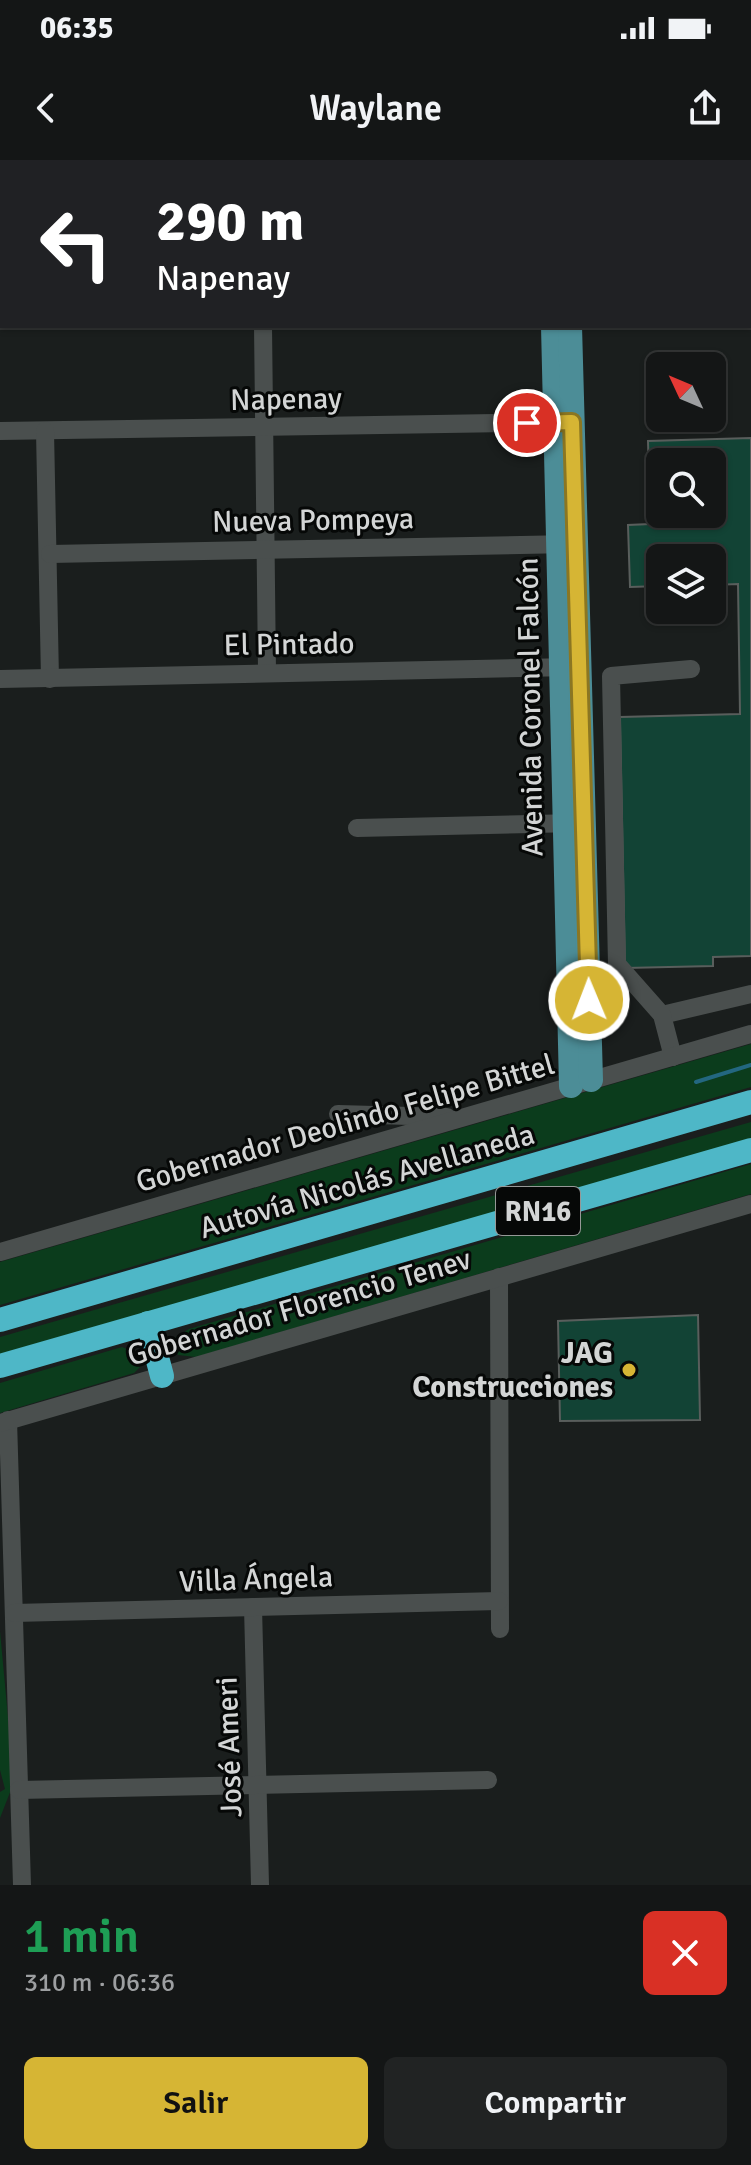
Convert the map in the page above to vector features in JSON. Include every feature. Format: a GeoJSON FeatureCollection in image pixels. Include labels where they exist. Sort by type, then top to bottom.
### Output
{"type":"FeatureCollection","features":[{"type":"Feature","properties":{"kind":"highway","name":"Autovía Nicolás Avellaneda"},"geometry":{"type":"LineString","coordinates":[[0,1320],[751,1102]]}},
{"type":"Feature","properties":{"kind":"highway","name":"RN16"},"geometry":{"type":"LineString","coordinates":[[0,1366],[751,1150]]}},
{"type":"Feature","properties":{"kind":"highway"},"geometry":{"type":"LineString","coordinates":[[148,1323],[162,1376]]}},
{"type":"Feature","properties":{"kind":"main road","name":"Avenida Coronel Falcón"},"geometry":{"type":"LineString","coordinates":[[553,328],[564,422],[581,1083]]}},
{"type":"Feature","properties":{"kind":"main road","name":"Avenida Coronel Falcón"},"geometry":{"type":"LineString","coordinates":[[564,422],[570,328]]}},
{"type":"Feature","properties":{"kind":"street"},"geometry":{"type":"LineString","coordinates":[[263,328],[267,671]]}},
{"type":"Feature","properties":{"kind":"street","name":"Napenay"},"geometry":{"type":"LineString","coordinates":[[0,431],[564,422]]}},
{"type":"Feature","properties":{"kind":"street"},"geometry":{"type":"LineString","coordinates":[[45,431],[50,554],[50,679]]}},
{"type":"Feature","properties":{"kind":"street","name":"Nueva Pompeya"},"geometry":{"type":"LineString","coordinates":[[50,554],[568,544]]}},
{"type":"Feature","properties":{"kind":"street","name":"El Pintado"},"geometry":{"type":"LineString","coordinates":[[0,679],[571,667]]}},
{"type":"Feature","properties":{"kind":"street"},"geometry":{"type":"LineString","coordinates":[[673,1057],[662,1015],[617,964],[611,676],[691,669]]}},
{"type":"Feature","properties":{"kind":"street"},"geometry":{"type":"LineString","coordinates":[[357,828],[575,823]]}},
{"type":"Feature","properties":{"kind":"street"},"geometry":{"type":"LineString","coordinates":[[662,1015],[751,994]]}},
{"type":"Feature","properties":{"kind":"street","name":"Gobernador Deolindo Felipe Bittel"},"geometry":{"type":"LineString","coordinates":[[0,1252],[751,1034]]}},
{"type":"Feature","properties":{"kind":"street"},"geometry":{"type":"LineString","coordinates":[[338,1114],[466,1118]]}},
{"type":"Feature","properties":{"kind":"street","name":"Gobernador Florencio Tenev"},"geometry":{"type":"LineString","coordinates":[[4,1421],[751,1204]]}},
{"type":"Feature","properties":{"kind":"street"},"geometry":{"type":"LineString","coordinates":[[499,1277],[500,1629]]}},
{"type":"Feature","properties":{"kind":"street"},"geometry":{"type":"LineString","coordinates":[[4,1421],[14,1613],[22,1885]]}},
{"type":"Feature","properties":{"kind":"street","name":"Villa Ángela"},"geometry":{"type":"LineString","coordinates":[[14,1613],[499,1601]]}},
{"type":"Feature","properties":{"kind":"street","name":"José Ameri"},"geometry":{"type":"LineString","coordinates":[[253,1607],[260,1885]]}},
{"type":"Feature","properties":{"kind":"street"},"geometry":{"type":"LineString","coordinates":[[19,1790],[488,1780]]}},
{"type":"Feature","properties":{"kind":"green space"},"geometry":{"type":"Polygon","coordinates":[[[751,1044],[751,1087],[0,1305],[0,1262],[751,1044]]]}},
{"type":"Feature","properties":{"kind":"green space"},"geometry":{"type":"Polygon","coordinates":[[[751,1122],[751,1140],[0,1354],[0,1337],[751,1122]]]}},
{"type":"Feature","properties":{"kind":"green space"},"geometry":{"type":"Polygon","coordinates":[[[751,1164],[751,1194],[196,1357],[178,1355],[172,1346],[176,1337],[189,1329],[751,1164]]]}},
{"type":"Feature","properties":{"kind":"green space"},"geometry":{"type":"Polygon","coordinates":[[[122,1347],[141,1355],[141,1366],[134,1373],[0,1413],[0,1383],[122,1347]]]}},
{"type":"Feature","properties":{"kind":"green space"},"geometry":{"type":"Polygon","coordinates":[[[0,1631],[14,1782],[0,1818],[0,1792],[5,1789],[0,1770],[0,1631]]]}},
{"type":"Feature","properties":{"kind":"building"},"geometry":{"type":"Polygon","coordinates":[[[751,438],[751,956],[713,957],[713,966],[625,968],[620,717],[740,714],[738,584],[726,584],[726,544],[646,544],[646,586],[630,587],[628,525],[646,524],[646,528],[726,528],[726,448],[648,448],[648,441],[751,438]]]}},
{"type":"Feature","properties":{"kind":"building","name":"JAG Construcciones"},"geometry":{"type":"Polygon","coordinates":[[[698,1315],[700,1420],[560,1421],[558,1321],[698,1315]]]}},
{"type":"Feature","properties":{"kind":"waterway"},"geometry":{"type":"LineString","coordinates":[[696,1082],[751,1065]]}},
{"type":"Feature","properties":{"kind":"place","name":"JAG Construcciones"},"geometry":{"type":"Point","coordinates":[629,1370]}},
{"type":"Feature","properties":{"kind":"route"},"geometry":{"type":"LineString","coordinates":[[527,423],[572,422],[589,1000]]}}]}
